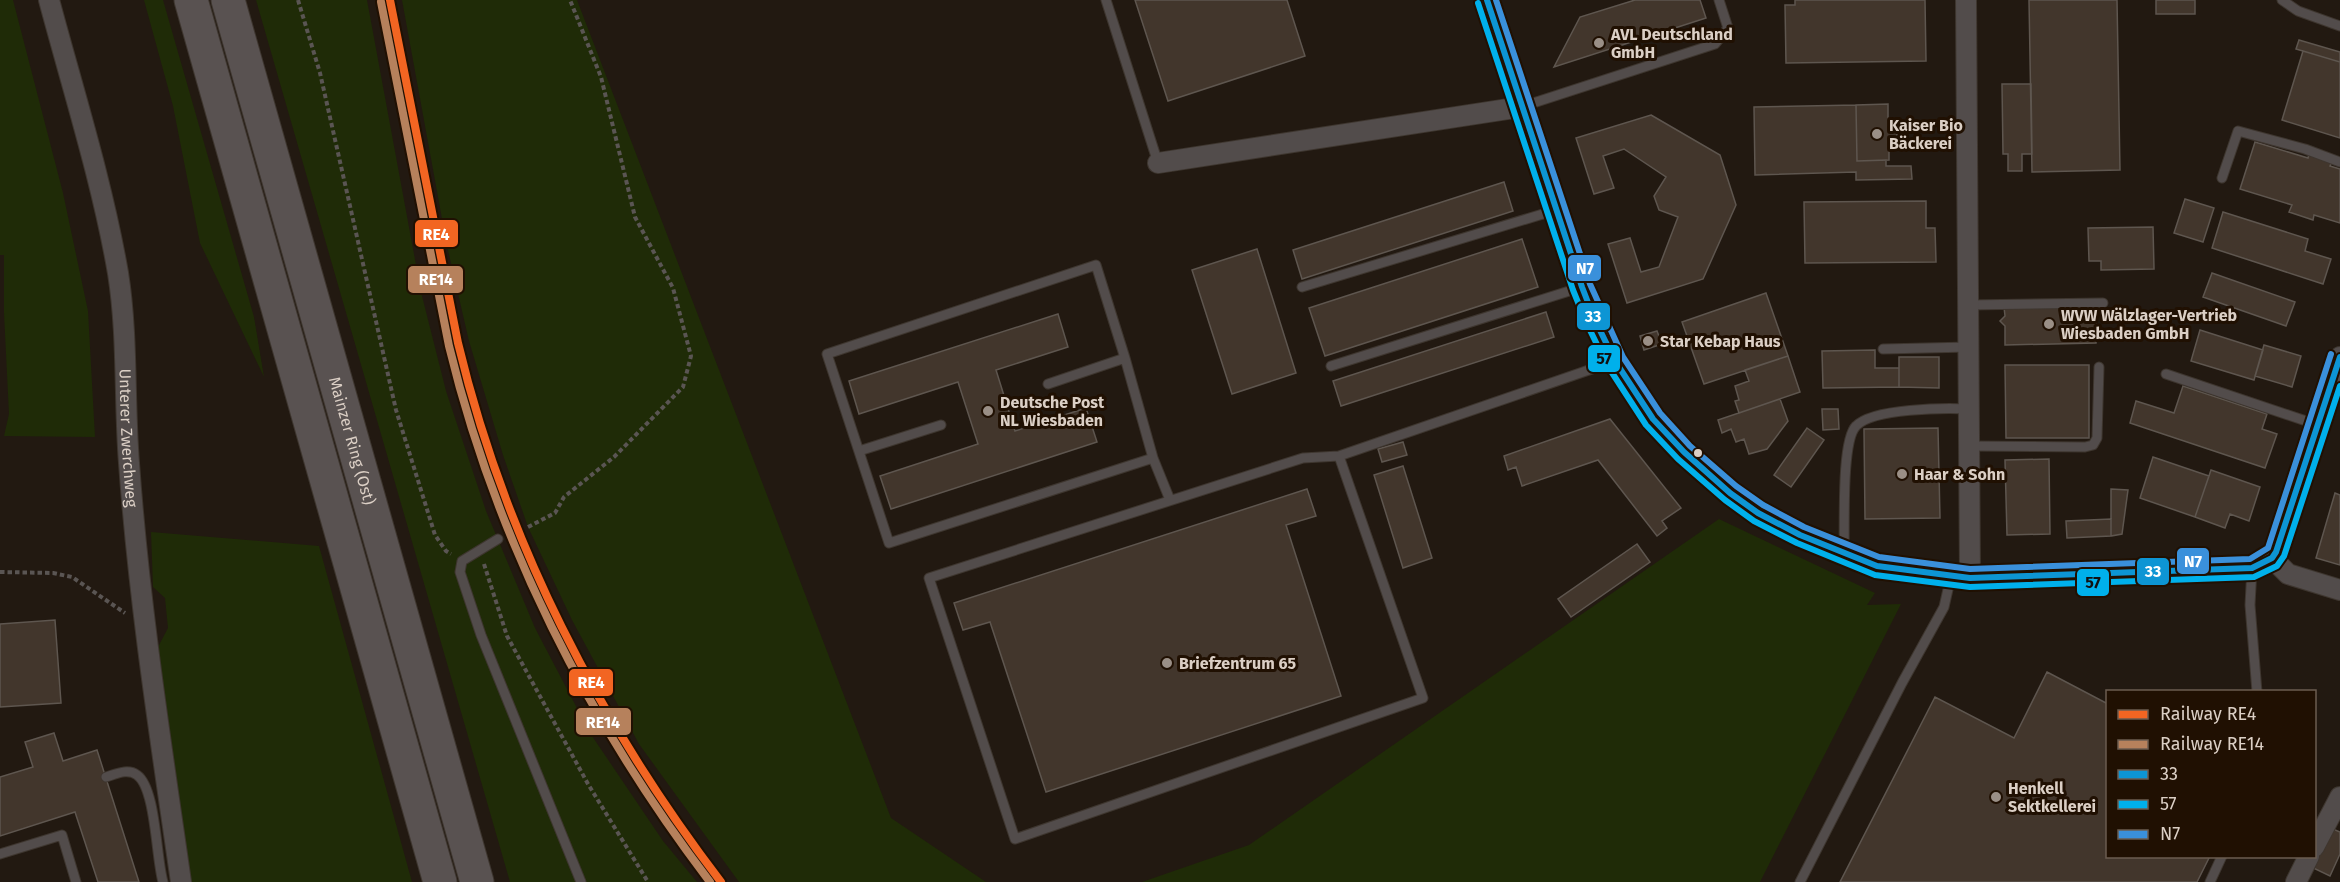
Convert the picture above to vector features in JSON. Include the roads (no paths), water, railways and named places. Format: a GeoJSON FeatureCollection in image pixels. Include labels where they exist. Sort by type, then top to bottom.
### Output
{"type":"FeatureCollection","features":[{"type":"Feature","properties":{"kind":"highway"},"geometry":{"type":"LineString","coordinates":[[192,0],[440,882]]}},
{"type":"Feature","properties":{"kind":"highway","name":"Mainzer Ring (Ost)"},"geometry":{"type":"LineString","coordinates":[[228,0],[477,882]]}},
{"type":"Feature","properties":{"kind":"street","name":"Unterer Zwerchweg"},"geometry":{"type":"LineString","coordinates":[[49,0],[109,228],[118,274],[124,316],[128,462],[145,623],[181,882]]}},
{"type":"Feature","properties":{"kind":"street"},"geometry":{"type":"LineString","coordinates":[[1487,0],[1582,287],[1615,361],[1653,418],[1684,452],[1724,488],[1758,513],[1800,535],[1877,566],[1960,577],[2252,568],[2272,558],[2279,546],[2340,357]]}},
{"type":"Feature","properties":{"kind":"street"},"geometry":{"type":"LineString","coordinates":[[1960,577],[1969,446],[1966,0]]}},
{"type":"Feature","properties":{"kind":"street"},"geometry":{"type":"LineString","coordinates":[[1158,163],[1521,107]]}},
{"type":"Feature","properties":{"kind":"street"},"geometry":{"type":"LineString","coordinates":[[2272,558],[2289,574],[2340,590]]}},
{"type":"Feature","properties":{"kind":"street"},"geometry":{"type":"LineString","coordinates":[[2316,843],[2340,797]]}},
{"type":"Feature","properties":{"kind":"street"},"geometry":{"type":"LineString","coordinates":[[2296,882],[2308,858]]}},
{"type":"Feature","properties":{"kind":"lane"},"geometry":{"type":"LineString","coordinates":[[1106,0],[1158,163]]}},
{"type":"Feature","properties":{"kind":"lane"},"geometry":{"type":"LineString","coordinates":[[1521,107],[1715,44],[1728,28],[1719,0]]}},
{"type":"Feature","properties":{"kind":"lane"},"geometry":{"type":"LineString","coordinates":[[2282,0],[2298,11],[2340,26]]}},
{"type":"Feature","properties":{"kind":"lane"},"geometry":{"type":"LineString","coordinates":[[2222,178],[2238,130],[2340,162]]}},
{"type":"Feature","properties":{"kind":"lane"},"geometry":{"type":"LineString","coordinates":[[1302,287],[1556,210]]}},
{"type":"Feature","properties":{"kind":"lane"},"geometry":{"type":"LineString","coordinates":[[1153,458],[889,543],[827,354],[1096,265],[1153,458],[1170,500]]}},
{"type":"Feature","properties":{"kind":"lane"},"geometry":{"type":"LineString","coordinates":[[1331,366],[1582,287]]}},
{"type":"Feature","properties":{"kind":"lane"},"geometry":{"type":"LineString","coordinates":[[1968,305],[2103,303]]}},
{"type":"Feature","properties":{"kind":"lane"},"geometry":{"type":"LineString","coordinates":[[1884,349],[1969,347]]}},
{"type":"Feature","properties":{"kind":"lane"},"geometry":{"type":"LineString","coordinates":[[1048,384],[1125,358]]}},
{"type":"Feature","properties":{"kind":"lane"},"geometry":{"type":"LineString","coordinates":[[1339,456],[1423,698],[1015,839],[929,578],[1303,458],[1339,456],[1615,361]]}},
{"type":"Feature","properties":{"kind":"lane"},"geometry":{"type":"LineString","coordinates":[[1969,446],[2085,447],[2093,445],[2097,438],[2099,367]]}},
{"type":"Feature","properties":{"kind":"lane"},"geometry":{"type":"LineString","coordinates":[[2166,374],[2318,425]]}},
{"type":"Feature","properties":{"kind":"lane"},"geometry":{"type":"LineString","coordinates":[[1844,553],[1848,443],[1856,426],[1872,417],[1895,413],[1946,408],[1969,409]]}},
{"type":"Feature","properties":{"kind":"lane"},"geometry":{"type":"LineString","coordinates":[[859,451],[941,425]]}},
{"type":"Feature","properties":{"kind":"lane"},"geometry":{"type":"LineString","coordinates":[[498,539],[462,561],[460,572],[481,635],[581,882]]}},
{"type":"Feature","properties":{"kind":"lane"},"geometry":{"type":"LineString","coordinates":[[2252,568],[2250,605],[2257,690]]}},
{"type":"Feature","properties":{"kind":"lane"},"geometry":{"type":"LineString","coordinates":[[1800,882],[1902,683],[1960,577]]}},
{"type":"Feature","properties":{"kind":"lane"},"geometry":{"type":"LineString","coordinates":[[106,777],[127,771],[137,774],[144,783],[149,796],[163,882]]}},
{"type":"Feature","properties":{"kind":"lane"},"geometry":{"type":"LineString","coordinates":[[0,854],[62,835],[76,882]]}},
{"type":"Feature","properties":{"kind":"lane"},"geometry":{"type":"LineString","coordinates":[[2210,882],[2222,858]]}},
{"type":"Feature","properties":{"kind":"rail line","name":"RE4"},"geometry":{"type":"LineString","coordinates":[[390,0],[458,343],[478,416],[502,488],[561,626],[597,693],[635,758],[721,882]]}},
{"type":"Feature","properties":{"kind":"rail line","name":"RE14"},"geometry":{"type":"LineString","coordinates":[[381,2],[449,346],[469,418],[493,489],[520,559],[587,694],[666,821],[710,882]]}},
{"type":"Feature","properties":{"kind":"place","name":"AVL Deutschland GmbH"},"geometry":{"type":"Point","coordinates":[1599,43]}},
{"type":"Feature","properties":{"kind":"place","name":"Kaiser Bio Bäckerei"},"geometry":{"type":"Point","coordinates":[1877,134]}},
{"type":"Feature","properties":{"kind":"place","name":"WVW Wälzlager-Vertrieb Wiesbaden GmbH"},"geometry":{"type":"Point","coordinates":[2049,324]}},
{"type":"Feature","properties":{"kind":"place","name":"Star Kebap Haus"},"geometry":{"type":"Point","coordinates":[1648,341]}},
{"type":"Feature","properties":{"kind":"place","name":"Deutsche Post NL Wiesbaden"},"geometry":{"type":"Point","coordinates":[988,411]}},
{"type":"Feature","properties":{"kind":"place","name":"Haar & Sohn"},"geometry":{"type":"Point","coordinates":[1902,474]}},
{"type":"Feature","properties":{"kind":"place","name":"Briefzentrum 65"},"geometry":{"type":"Point","coordinates":[1167,663]}},
{"type":"Feature","properties":{"kind":"place","name":"Henkell Sektkellerei"},"geometry":{"type":"Point","coordinates":[1996,797]}}]}
